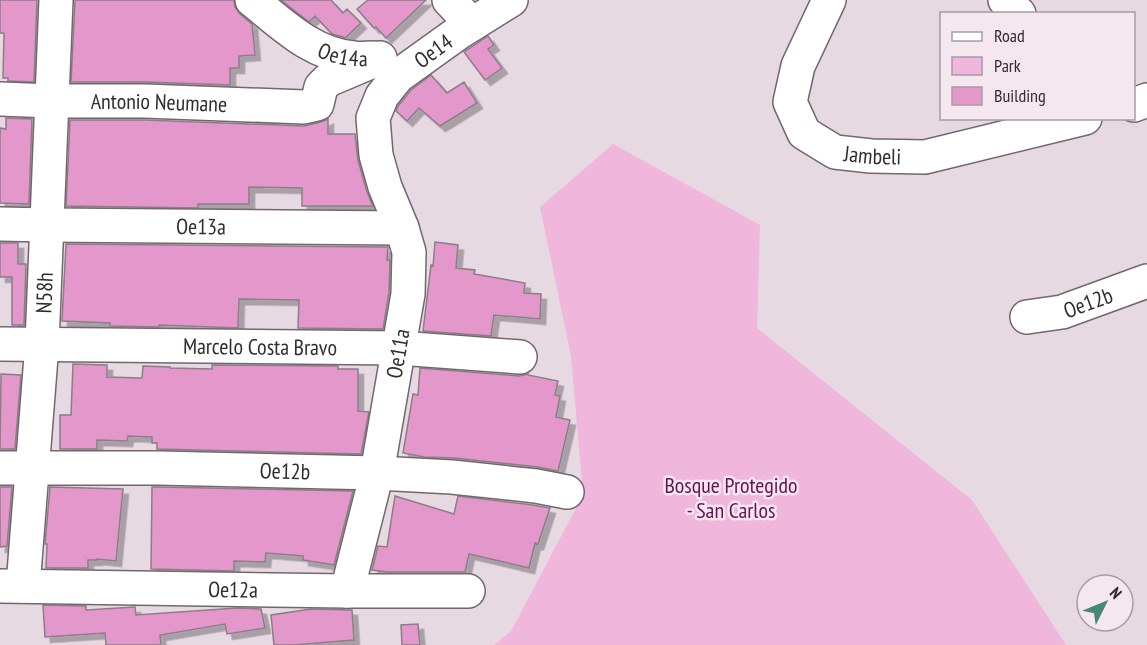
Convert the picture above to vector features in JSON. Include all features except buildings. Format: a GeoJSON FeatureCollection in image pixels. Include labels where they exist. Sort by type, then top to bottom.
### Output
{"type":"FeatureCollection","features":[{"type":"Feature","properties":{"kind":"street","name":"N58h"},"geometry":{"type":"LineString","coordinates":[[12,586],[32,469],[42,344],[56,0]]}},
{"type":"Feature","properties":{"kind":"street","name":"Oe14a"},"geometry":{"type":"LineString","coordinates":[[252,0],[301,40],[332,54],[355,58],[380,58],[460,32]]}},
{"type":"Feature","properties":{"kind":"street"},"geometry":{"type":"LineString","coordinates":[[449,0],[460,32]]}},
{"type":"Feature","properties":{"kind":"street","name":"Oe14"},"geometry":{"type":"LineString","coordinates":[[373,118],[382,96],[398,76],[460,32],[511,0]]}},
{"type":"Feature","properties":{"kind":"street","name":"Jambeli"},"geometry":{"type":"LineString","coordinates":[[829,0],[798,66],[790,102],[804,133],[835,152],[871,156],[925,157],[1077,120]]}},
{"type":"Feature","properties":{"kind":"street"},"geometry":{"type":"LineString","coordinates":[[1005,0],[1017,12]]}},
{"type":"Feature","properties":{"kind":"street","name":"Antonio Neumane"},"geometry":{"type":"LineString","coordinates":[[0,99],[145,101],[304,107],[316,104],[321,87],[328,80],[380,58]]}},
{"type":"Feature","properties":{"kind":"street","name":"Oe11a"},"geometry":{"type":"LineString","coordinates":[[346,591],[377,473],[408,294],[409,252],[376,155],[373,118]]}},
{"type":"Feature","properties":{"kind":"street","name":"Oe13a"},"geometry":{"type":"LineString","coordinates":[[0,224],[402,228]]}},
{"type":"Feature","properties":{"kind":"street","name":"Oe12b"},"geometry":{"type":"LineString","coordinates":[[1027,317],[1062,312],[1147,281]]}},
{"type":"Feature","properties":{"kind":"street","name":"Marcelo Costa Bravo"},"geometry":{"type":"LineString","coordinates":[[0,344],[399,348],[520,357]]}},
{"type":"Feature","properties":{"kind":"street","name":"Oe12b"},"geometry":{"type":"LineString","coordinates":[[0,468],[159,468],[377,473],[452,477],[536,486],[567,492]]}},
{"type":"Feature","properties":{"kind":"street","name":"Oe12a"},"geometry":{"type":"LineString","coordinates":[[12,586],[468,591]]}},
{"type":"Feature","properties":{"kind":"green space","name":"Bosque Protegido - San Carlos"},"geometry":{"type":"Polygon","coordinates":[[[613,144],[760,225],[757,328],[972,500],[1066,645],[494,645],[511,631],[583,495],[571,356],[540,207],[613,144]]]}}]}
